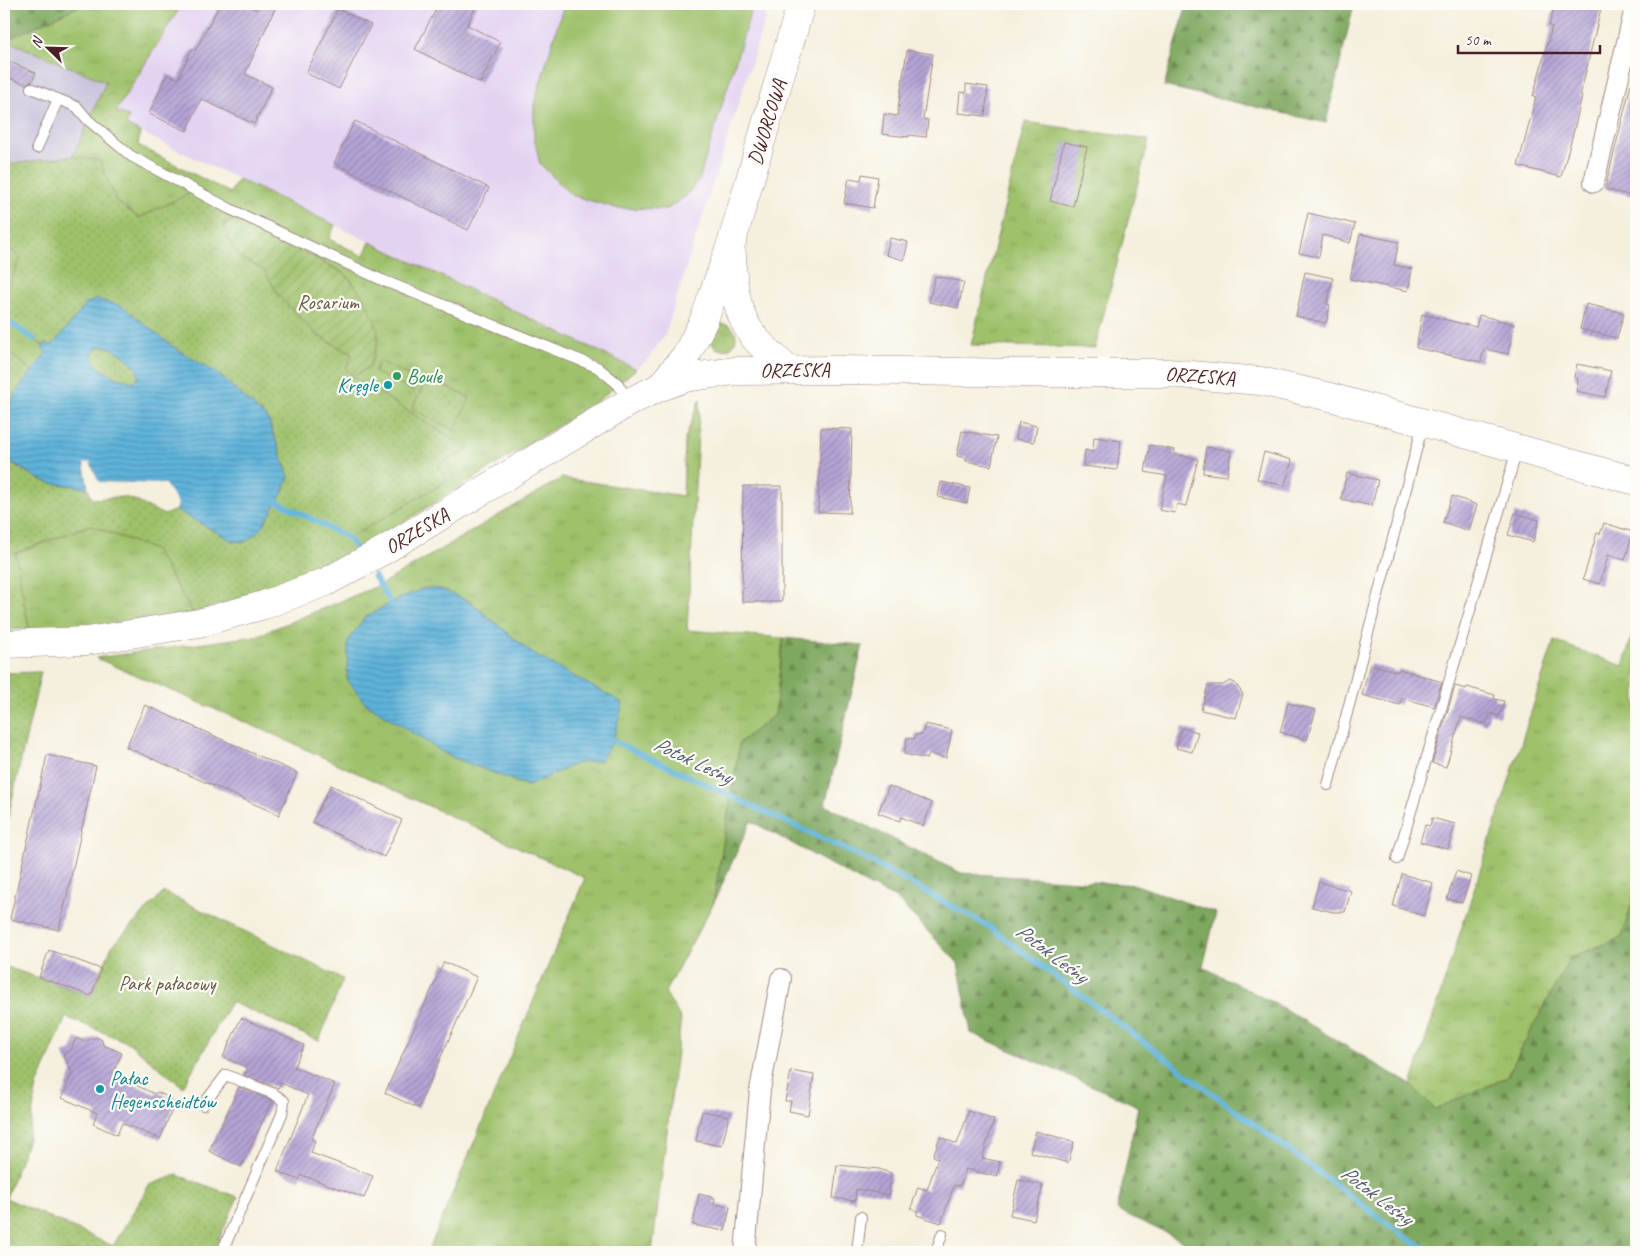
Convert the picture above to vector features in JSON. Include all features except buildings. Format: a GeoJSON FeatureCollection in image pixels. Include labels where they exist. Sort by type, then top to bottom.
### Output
{"type":"FeatureCollection","features":[{"type":"Feature","properties":{"kind":"street","name":"DWORCOWA"},"geometry":{"type":"LineString","coordinates":[[660,387],[687,354],[703,325],[732,240],[801,4]]}},
{"type":"Feature","properties":{"kind":"street"},"geometry":{"type":"LineString","coordinates":[[1594,182],[1636,4]]}},
{"type":"Feature","properties":{"kind":"street","name":"DWORCOWA"},"geometry":{"type":"LineString","coordinates":[[732,240],[732,270],[735,294],[745,321],[755,337],[788,370]]}},
{"type":"Feature","properties":{"kind":"street"},"geometry":{"type":"LineString","coordinates":[[717,310],[729,310],[745,321],[747,335],[744,352],[723,372],[702,353],[703,325],[717,310]]}},
{"type":"Feature","properties":{"kind":"street","name":"ORZESKA"},"geometry":{"type":"LineString","coordinates":[[4,644],[87,641],[199,623],[264,605],[326,582],[386,549],[629,402],[660,387],[685,378],[723,372],[788,370],[1177,374],[1260,381],[1330,397],[1636,481]]}},
{"type":"Feature","properties":{"kind":"street"},"geometry":{"type":"LineString","coordinates":[[745,1252],[760,1090],[781,979]]}},
{"type":"Feature","properties":{"kind":"lane"},"geometry":{"type":"LineString","coordinates":[[31,88],[77,107],[88,120],[131,156],[230,209],[382,280],[597,367],[618,384],[629,402]]}},
{"type":"Feature","properties":{"kind":"lane"},"geometry":{"type":"LineString","coordinates":[[37,148],[58,99]]}},
{"type":"Feature","properties":{"kind":"lane"},"geometry":{"type":"LineString","coordinates":[[1328,785],[1423,423]]}},
{"type":"Feature","properties":{"kind":"lane"},"geometry":{"type":"LineString","coordinates":[[1397,859],[1518,449]]}},
{"type":"Feature","properties":{"kind":"lane"},"geometry":{"type":"LineString","coordinates":[[203,1105],[226,1075],[274,1094],[284,1101],[282,1114],[222,1252]]}},
{"type":"Feature","properties":{"kind":"lane"},"geometry":{"type":"LineString","coordinates":[[857,1252],[861,1217]]}},
{"type":"Feature","properties":{"kind":"lane"},"geometry":{"type":"LineString","coordinates":[[936,1252],[942,1234]]}},
{"type":"Feature","properties":{"kind":"shaded area"},"geometry":{"type":"Polygon","coordinates":[[[182,4],[770,4],[665,334],[648,359],[636,369],[125,125],[128,117],[116,111],[182,4]]]}},
{"type":"Feature","properties":{"kind":"shaded area"},"geometry":{"type":"Polygon","coordinates":[[[5,40],[106,82],[73,156],[11,164],[4,160],[5,40]]]}},
{"type":"Feature","properties":{"kind":"green space"},"geometry":{"type":"Polygon","coordinates":[[[4,4],[84,4],[6,40],[4,44],[4,4]]]}},
{"type":"Feature","properties":{"kind":"green space"},"geometry":{"type":"Polygon","coordinates":[[[84,4],[182,4],[116,111],[129,117],[126,125],[140,132],[138,145],[230,193],[238,179],[335,225],[329,239],[363,256],[370,242],[636,369],[594,404],[357,551],[348,538],[447,481],[438,465],[469,449],[353,377],[370,366],[353,282],[345,274],[196,190],[139,218],[116,201],[100,161],[73,156],[106,82],[5,40],[84,4]]]}},
{"type":"Feature","properties":{"kind":"green space"},"geometry":{"type":"Polygon","coordinates":[[[564,4],[753,4],[699,180],[686,196],[667,209],[616,208],[571,195],[540,164],[534,137],[534,104],[564,4]]]}},
{"type":"Feature","properties":{"kind":"green space"},"geometry":{"type":"Polygon","coordinates":[[[1187,4],[1354,4],[1326,123],[1164,86],[1187,4]]]}},
{"type":"Feature","properties":{"kind":"green space"},"geometry":{"type":"Polygon","coordinates":[[[1025,122],[1149,140],[1095,348],[971,345],[1025,122]]]}},
{"type":"Feature","properties":{"kind":"green space"},"geometry":{"type":"Polygon","coordinates":[[[73,156],[100,161],[116,201],[139,218],[196,190],[228,214],[240,219],[224,223],[239,257],[264,270],[317,335],[352,354],[353,377],[469,449],[438,465],[447,481],[349,538],[357,551],[316,575],[193,613],[155,550],[90,525],[15,553],[29,629],[4,630],[4,454],[12,463],[32,475],[88,488],[92,499],[124,497],[164,515],[176,510],[233,541],[246,542],[261,529],[283,492],[289,477],[268,419],[218,374],[175,348],[86,304],[53,346],[42,345],[4,319],[4,297],[21,257],[4,246],[4,160],[11,164],[73,156]]]}},
{"type":"Feature","properties":{"kind":"green space","name":"Rosarium"},"geometry":{"type":"Polygon","coordinates":[[[240,219],[345,274],[362,295],[376,323],[378,339],[370,366],[353,377],[346,368],[352,354],[317,335],[279,296],[264,270],[239,257],[230,242],[223,224],[240,219]]]}},
{"type":"Feature","properties":{"kind":"green space"},"geometry":{"type":"Polygon","coordinates":[[[4,246],[21,257],[4,297],[4,246]]]}},
{"type":"Feature","properties":{"kind":"green space"},"geometry":{"type":"Polygon","coordinates":[[[4,319],[42,345],[46,353],[33,371],[4,349],[4,319]]]}},
{"type":"Feature","properties":{"kind":"green space"},"geometry":{"type":"Polygon","coordinates":[[[723,324],[732,328],[736,337],[732,346],[723,350],[714,346],[710,337],[714,328],[723,324]]]}},
{"type":"Feature","properties":{"kind":"green space"},"geometry":{"type":"Polygon","coordinates":[[[106,346],[122,354],[132,363],[139,378],[133,382],[114,377],[97,366],[92,355],[97,347],[106,346]]]}},
{"type":"Feature","properties":{"kind":"green space"},"geometry":{"type":"Polygon","coordinates":[[[4,349],[33,371],[20,387],[4,414],[4,349]]]}},
{"type":"Feature","properties":{"kind":"green space","name":"Boule"},"geometry":{"type":"Polygon","coordinates":[[[379,361],[419,380],[414,391],[374,372],[379,361]]]}},
{"type":"Feature","properties":{"kind":"green space"},"geometry":{"type":"Polygon","coordinates":[[[427,377],[470,398],[455,430],[412,409],[427,377]]]}},
{"type":"Feature","properties":{"kind":"green space"},"geometry":{"type":"Polygon","coordinates":[[[700,399],[687,630],[783,638],[775,715],[740,742],[713,904],[665,992],[681,1019],[652,1252],[428,1252],[585,878],[277,736],[96,658],[256,636],[380,585],[562,478],[683,496],[685,439],[700,399]],[[424,588],[365,617],[364,702],[449,756],[528,786],[577,763],[600,761],[533,654],[470,601],[424,588]]]}},
{"type":"Feature","properties":{"kind":"green space"},"geometry":{"type":"Polygon","coordinates":[[[90,525],[155,550],[193,613],[85,628],[29,629],[15,554],[90,525]]]}},
{"type":"Feature","properties":{"kind":"green space"},"geometry":{"type":"Polygon","coordinates":[[[1636,623],[1636,889],[1622,937],[1570,958],[1506,1078],[1435,1110],[1411,1085],[1554,641],[1623,666],[1636,623]]]}},
{"type":"Feature","properties":{"kind":"green space"},"geometry":{"type":"Polygon","coordinates":[[[783,638],[863,645],[825,805],[961,873],[1136,885],[1216,913],[1203,967],[1276,1004],[1411,1085],[1435,1109],[1506,1078],[1570,958],[1622,937],[1636,889],[1636,1252],[1207,1252],[1117,1210],[1138,1106],[971,1033],[958,963],[896,898],[872,887],[751,821],[713,904],[740,742],[775,715],[783,638]]]}},
{"type":"Feature","properties":{"kind":"green space"},"geometry":{"type":"Polygon","coordinates":[[[41,672],[4,835],[4,673],[41,672]]]}},
{"type":"Feature","properties":{"kind":"green space","name":"Park pałacowy"},"geometry":{"type":"Polygon","coordinates":[[[164,892],[343,979],[319,1041],[231,1002],[183,1087],[129,1043],[66,1017],[37,1086],[28,1139],[6,1198],[113,1246],[149,1185],[177,1175],[238,1197],[213,1252],[4,1252],[4,966],[91,996],[112,946],[164,892]]]}},
{"type":"Feature","properties":{"kind":"water"},"geometry":{"type":"Polygon","coordinates":[[[96,299],[122,306],[175,348],[218,374],[268,419],[289,477],[283,492],[261,529],[246,542],[233,541],[176,510],[178,503],[165,484],[99,482],[90,462],[84,464],[88,488],[50,483],[37,478],[8,460],[4,454],[4,414],[20,387],[46,353],[42,347],[46,344],[53,345],[86,304],[96,299]],[[106,346],[97,347],[92,355],[97,366],[114,377],[132,382],[139,378],[132,363],[122,354],[106,346]]]}},
{"type":"Feature","properties":{"kind":"water"},"geometry":{"type":"Polygon","coordinates":[[[424,588],[441,589],[470,602],[533,654],[623,703],[613,741],[600,761],[577,763],[528,786],[449,756],[364,702],[347,679],[348,641],[365,617],[424,588]]]}},
{"type":"Feature","properties":{"kind":"pier"},"geometry":{"type":"Polygon","coordinates":[[[90,462],[99,482],[165,484],[178,503],[176,510],[174,511],[176,504],[164,486],[98,484],[89,465],[87,465],[91,488],[89,490],[84,463],[90,462]]]}},
{"type":"Feature","properties":{"kind":"waterway"},"geometry":{"type":"LineString","coordinates":[[4,319],[34,339]]}},
{"type":"Feature","properties":{"kind":"waterway"},"geometry":{"type":"LineString","coordinates":[[271,498],[348,538],[356,549]]}},
{"type":"Feature","properties":{"kind":"waterway"},"geometry":{"type":"LineString","coordinates":[[374,576],[391,603]]}},
{"type":"Feature","properties":{"kind":"waterway","name":"Potok Leśny"},"geometry":{"type":"LineString","coordinates":[[613,741],[870,861],[988,926],[1408,1239],[1434,1252]]}},
{"type":"Feature","properties":{"kind":"place","name":"Boule"},"geometry":{"type":"Point","coordinates":[397,376]}},
{"type":"Feature","properties":{"kind":"place","name":"Kręgle"},"geometry":{"type":"Point","coordinates":[388,385]}},
{"type":"Feature","properties":{"kind":"place","name":"Pałac Hegenscheidtów"},"geometry":{"type":"Point","coordinates":[100,1089]}}]}
